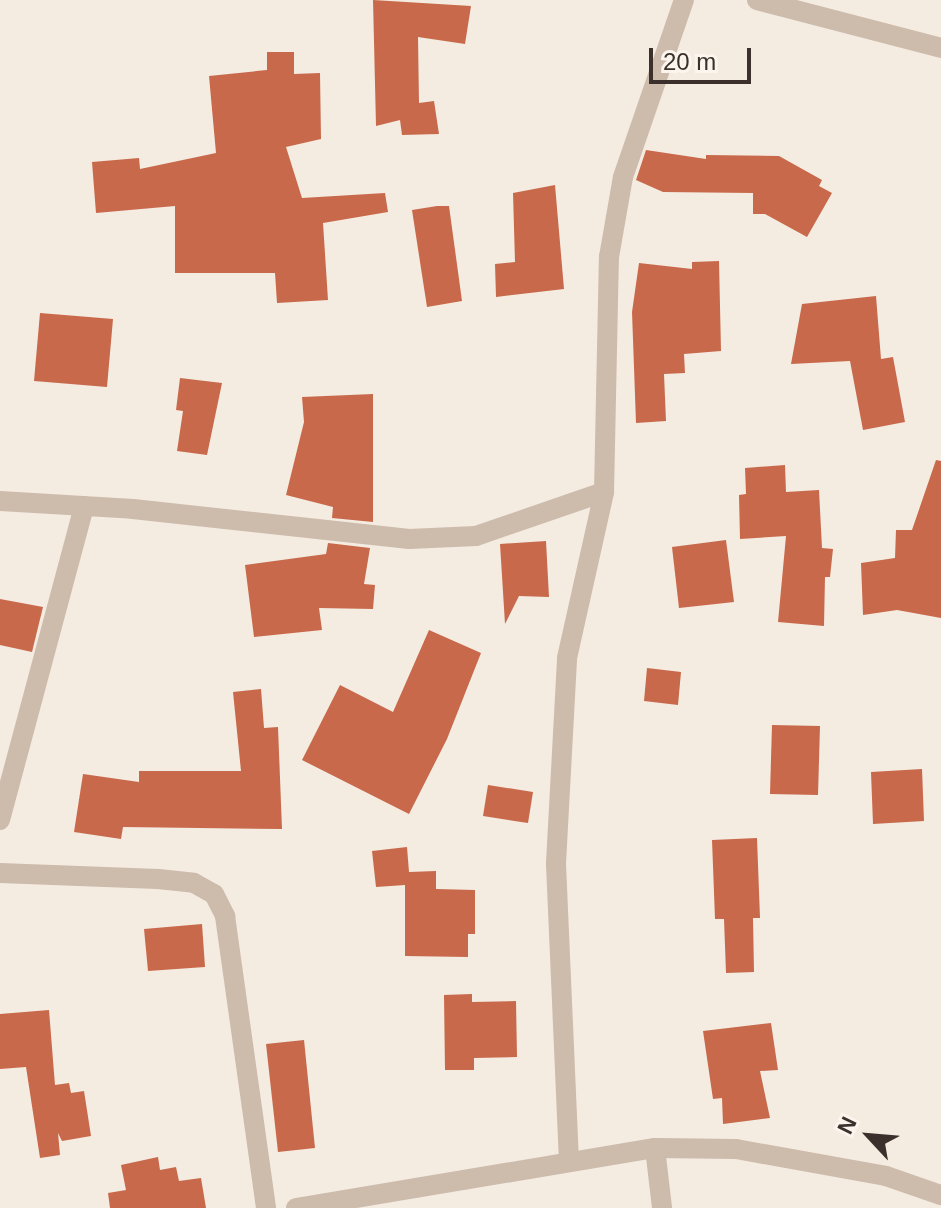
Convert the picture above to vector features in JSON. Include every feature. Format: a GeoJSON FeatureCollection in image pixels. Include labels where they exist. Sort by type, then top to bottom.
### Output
{"type":"FeatureCollection","features":[{"type":"Feature","properties":{"kind":"street"},"geometry":{"type":"LineString","coordinates":[[569,1162],[557,785],[567,658],[604,492],[609,257],[623,177],[684,0]]}},
{"type":"Feature","properties":{"kind":"street"},"geometry":{"type":"LineString","coordinates":[[757,0],[941,48]]}},
{"type":"Feature","properties":{"kind":"street"},"geometry":{"type":"LineString","coordinates":[[0,501],[84,506],[409,539],[476,536],[604,492]]}},
{"type":"Feature","properties":{"kind":"street"},"geometry":{"type":"LineString","coordinates":[[0,820],[84,506]]}},
{"type":"Feature","properties":{"kind":"street"},"geometry":{"type":"LineString","coordinates":[[0,873],[158,879],[194,883],[214,894],[225,916],[266,1208]]}},
{"type":"Feature","properties":{"kind":"street"},"geometry":{"type":"LineString","coordinates":[[655,1148],[662,1208]]}},
{"type":"Feature","properties":{"kind":"street"},"geometry":{"type":"LineString","coordinates":[[296,1208],[655,1148],[736,1149],[886,1176],[941,1195]]}},
{"type":"Feature","properties":{"kind":"building"},"geometry":{"type":"Polygon","coordinates":[[[373,0],[471,6],[465,44],[418,37],[419,103],[434,101],[439,134],[402,135],[400,120],[376,126],[373,0]]]}},
{"type":"Feature","properties":{"kind":"building"},"geometry":{"type":"Polygon","coordinates":[[[267,52],[294,52],[294,74],[320,73],[321,139],[286,147],[302,198],[385,193],[388,212],[323,223],[328,300],[277,303],[275,273],[175,273],[175,206],[96,213],[92,162],[139,158],[140,169],[216,153],[209,76],[267,70],[267,52]]]}},
{"type":"Feature","properties":{"kind":"building"},"geometry":{"type":"Polygon","coordinates":[[[646,150],[706,159],[706,155],[779,156],[822,180],[819,186],[832,193],[807,237],[765,214],[753,214],[753,193],[663,192],[636,180],[646,150]]]}},
{"type":"Feature","properties":{"kind":"building"},"geometry":{"type":"Polygon","coordinates":[[[555,185],[564,289],[496,297],[495,264],[515,262],[513,193],[555,185]]]}},
{"type":"Feature","properties":{"kind":"building"},"geometry":{"type":"Polygon","coordinates":[[[449,206],[462,301],[427,307],[412,210],[449,206]]]}},
{"type":"Feature","properties":{"kind":"building"},"geometry":{"type":"Polygon","coordinates":[[[719,261],[721,351],[684,354],[685,373],[664,374],[666,421],[636,423],[632,312],[639,263],[692,269],[692,262],[719,261]]]}},
{"type":"Feature","properties":{"kind":"building"},"geometry":{"type":"Polygon","coordinates":[[[876,296],[881,359],[893,357],[905,422],[863,430],[850,361],[791,364],[802,304],[876,296]]]}},
{"type":"Feature","properties":{"kind":"building"},"geometry":{"type":"Polygon","coordinates":[[[40,313],[113,319],[107,387],[34,381],[40,313]]]}},
{"type":"Feature","properties":{"kind":"building"},"geometry":{"type":"Polygon","coordinates":[[[180,378],[222,383],[207,455],[177,451],[183,411],[176,410],[180,378]]]}},
{"type":"Feature","properties":{"kind":"building"},"geometry":{"type":"Polygon","coordinates":[[[373,394],[373,522],[332,518],[333,507],[286,495],[304,422],[302,397],[373,394]]]}},
{"type":"Feature","properties":{"kind":"building"},"geometry":{"type":"Polygon","coordinates":[[[936,460],[941,461],[941,618],[897,610],[863,615],[861,563],[895,558],[896,530],[912,530],[936,460]]]}},
{"type":"Feature","properties":{"kind":"building"},"geometry":{"type":"Polygon","coordinates":[[[785,465],[786,492],[819,490],[822,548],[833,549],[830,577],[825,577],[824,626],[778,622],[786,536],[740,539],[739,495],[746,494],[745,468],[785,465]]]}},
{"type":"Feature","properties":{"kind":"building"},"geometry":{"type":"Polygon","coordinates":[[[726,540],[734,602],[679,608],[672,547],[726,540]]]}},
{"type":"Feature","properties":{"kind":"building"},"geometry":{"type":"Polygon","coordinates":[[[546,541],[549,597],[519,596],[505,624],[500,544],[546,541]]]}},
{"type":"Feature","properties":{"kind":"building"},"geometry":{"type":"Polygon","coordinates":[[[328,543],[370,548],[364,584],[375,585],[373,609],[319,608],[322,630],[254,637],[245,565],[326,554],[328,543]]]}},
{"type":"Feature","properties":{"kind":"building"},"geometry":{"type":"Polygon","coordinates":[[[0,599],[43,607],[32,652],[0,645],[0,599]]]}},
{"type":"Feature","properties":{"kind":"building"},"geometry":{"type":"Polygon","coordinates":[[[429,630],[481,653],[447,739],[409,814],[302,760],[340,685],[393,712],[429,630]]]}},
{"type":"Feature","properties":{"kind":"building"},"geometry":{"type":"Polygon","coordinates":[[[647,668],[681,672],[678,705],[644,701],[647,668]]]}},
{"type":"Feature","properties":{"kind":"building"},"geometry":{"type":"Polygon","coordinates":[[[261,689],[264,728],[278,727],[282,829],[123,827],[121,839],[74,832],[83,774],[139,782],[139,771],[241,771],[233,692],[261,689]]]}},
{"type":"Feature","properties":{"kind":"building"},"geometry":{"type":"Polygon","coordinates":[[[772,725],[820,726],[818,795],[770,794],[772,725]]]}},
{"type":"Feature","properties":{"kind":"building"},"geometry":{"type":"Polygon","coordinates":[[[922,769],[924,821],[873,824],[871,772],[922,769]]]}},
{"type":"Feature","properties":{"kind":"building"},"geometry":{"type":"Polygon","coordinates":[[[488,785],[533,792],[528,823],[483,816],[488,785]]]}},
{"type":"Feature","properties":{"kind":"building"},"geometry":{"type":"Polygon","coordinates":[[[757,838],[760,918],[753,918],[754,972],[726,973],[724,919],[715,919],[712,840],[757,838]]]}},
{"type":"Feature","properties":{"kind":"building"},"geometry":{"type":"Polygon","coordinates":[[[407,847],[409,872],[436,871],[436,889],[475,890],[475,934],[468,934],[468,957],[405,956],[405,885],[376,887],[372,851],[407,847]]]}},
{"type":"Feature","properties":{"kind":"building"},"geometry":{"type":"Polygon","coordinates":[[[202,924],[205,967],[148,971],[144,929],[202,924]]]}},
{"type":"Feature","properties":{"kind":"building"},"geometry":{"type":"Polygon","coordinates":[[[472,994],[472,1002],[516,1001],[517,1057],[474,1058],[474,1070],[445,1070],[444,995],[472,994]]]}},
{"type":"Feature","properties":{"kind":"building"},"geometry":{"type":"Polygon","coordinates":[[[49,1010],[55,1085],[69,1083],[71,1093],[84,1091],[91,1136],[62,1141],[58,1133],[60,1155],[40,1158],[26,1067],[0,1069],[0,1014],[49,1010]]]}},
{"type":"Feature","properties":{"kind":"building"},"geometry":{"type":"Polygon","coordinates":[[[771,1023],[778,1070],[760,1071],[770,1118],[723,1124],[722,1098],[713,1099],[703,1031],[771,1023]]]}},
{"type":"Feature","properties":{"kind":"building"},"geometry":{"type":"Polygon","coordinates":[[[304,1040],[315,1148],[278,1152],[266,1044],[304,1040]]]}},
{"type":"Feature","properties":{"kind":"building"},"geometry":{"type":"Polygon","coordinates":[[[158,1157],[160,1170],[176,1167],[179,1181],[201,1178],[206,1208],[110,1208],[108,1193],[126,1190],[121,1165],[158,1157]]]}}]}
